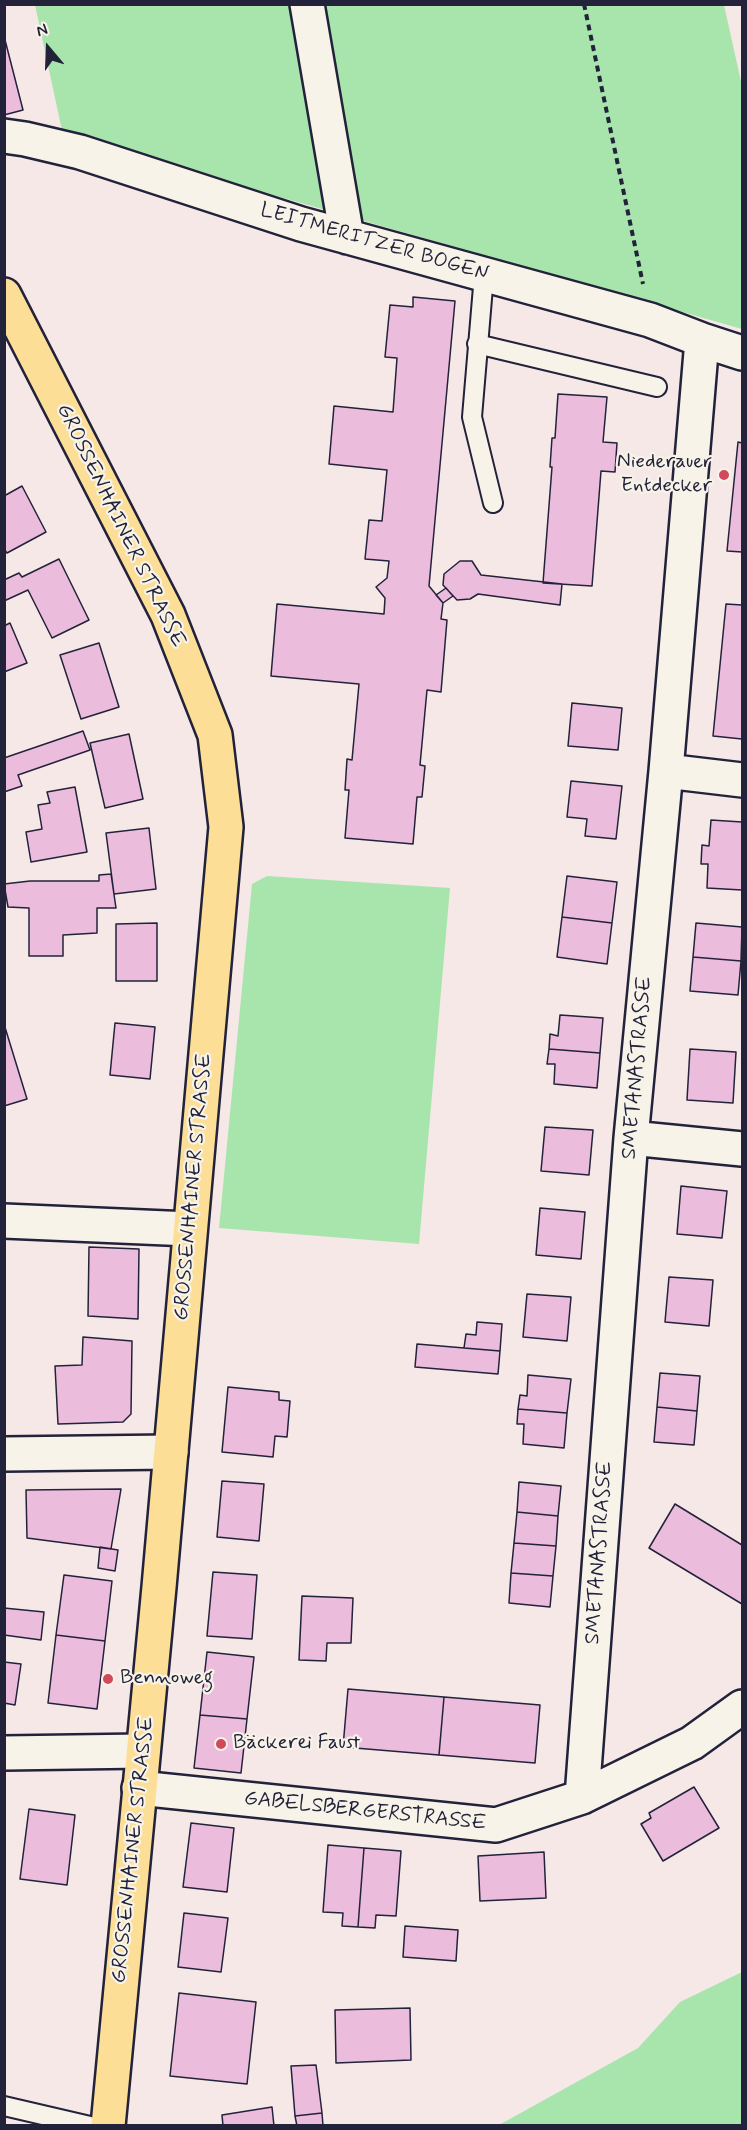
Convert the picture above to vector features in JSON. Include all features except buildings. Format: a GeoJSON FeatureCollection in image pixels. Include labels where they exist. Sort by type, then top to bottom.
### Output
{"type":"FeatureCollection","features":[{"type":"Feature","properties":{"kind":"main road","name":"GROSSENHAINER STRASSE"},"geometry":{"type":"LineString","coordinates":[[4,295],[168,615],[215,735],[226,827],[108,2126]]}},
{"type":"Feature","properties":{"kind":"street"},"geometry":{"type":"LineString","coordinates":[[307,4],[347,237]]}},
{"type":"Feature","properties":{"kind":"street","name":"LEITMERITZER BOGEN"},"geometry":{"type":"LineString","coordinates":[[4,136],[80,152],[301,224],[650,320],[742,353]]}},
{"type":"Feature","properties":{"kind":"street","name":"SMETANASTRASSE"},"geometry":{"type":"LineString","coordinates":[[582,1797],[632,1138],[666,771],[702,340]]}},
{"type":"Feature","properties":{"kind":"street"},"geometry":{"type":"LineString","coordinates":[[666,771],[742,780]]}},
{"type":"Feature","properties":{"kind":"street"},"geometry":{"type":"LineString","coordinates":[[632,1138],[742,1149]]}},
{"type":"Feature","properties":{"kind":"street"},"geometry":{"type":"LineString","coordinates":[[4,1221],[190,1229]]}},
{"type":"Feature","properties":{"kind":"street"},"geometry":{"type":"LineString","coordinates":[[4,1454],[171,1452]]}},
{"type":"Feature","properties":{"kind":"street","name":"GABELSBERGERSTRASSE"},"geometry":{"type":"LineString","coordinates":[[139,1788],[496,1825],[582,1797],[692,1743],[742,1707]]}},
{"type":"Feature","properties":{"kind":"street"},"geometry":{"type":"LineString","coordinates":[[4,1753],[143,1751]]}},
{"type":"Feature","properties":{"kind":"lane"},"geometry":{"type":"LineString","coordinates":[[484,275],[472,417],[493,503]]}},
{"type":"Feature","properties":{"kind":"lane"},"geometry":{"type":"LineString","coordinates":[[477,344],[657,387]]}},
{"type":"Feature","properties":{"kind":"lane"},"geometry":{"type":"LineString","coordinates":[[4,2106],[90,2126]]}},
{"type":"Feature","properties":{"kind":"path"},"geometry":{"type":"LineString","coordinates":[[584,4],[650,320]]}},
{"type":"Feature","properties":{"kind":"green space"},"geometry":{"type":"Polygon","coordinates":[[[35,5],[724,5],[742,86],[742,329],[63,135],[35,5]]]}},
{"type":"Feature","properties":{"kind":"green space"},"geometry":{"type":"Polygon","coordinates":[[[267,876],[450,888],[419,1244],[219,1228],[252,884],[267,876]]]}},
{"type":"Feature","properties":{"kind":"green space"},"geometry":{"type":"Polygon","coordinates":[[[742,1972],[742,2125],[499,2125],[638,2048],[680,2002],[742,1972]]]}},
{"type":"Feature","properties":{"kind":"place","name":"Niederauer Entdecker"},"geometry":{"type":"Point","coordinates":[724,475]}},
{"type":"Feature","properties":{"kind":"place","name":"Bennoweg"},"geometry":{"type":"Point","coordinates":[108,1679]}},
{"type":"Feature","properties":{"kind":"place","name":"Bäckerei Faust"},"geometry":{"type":"Point","coordinates":[221,1744]}}]}
